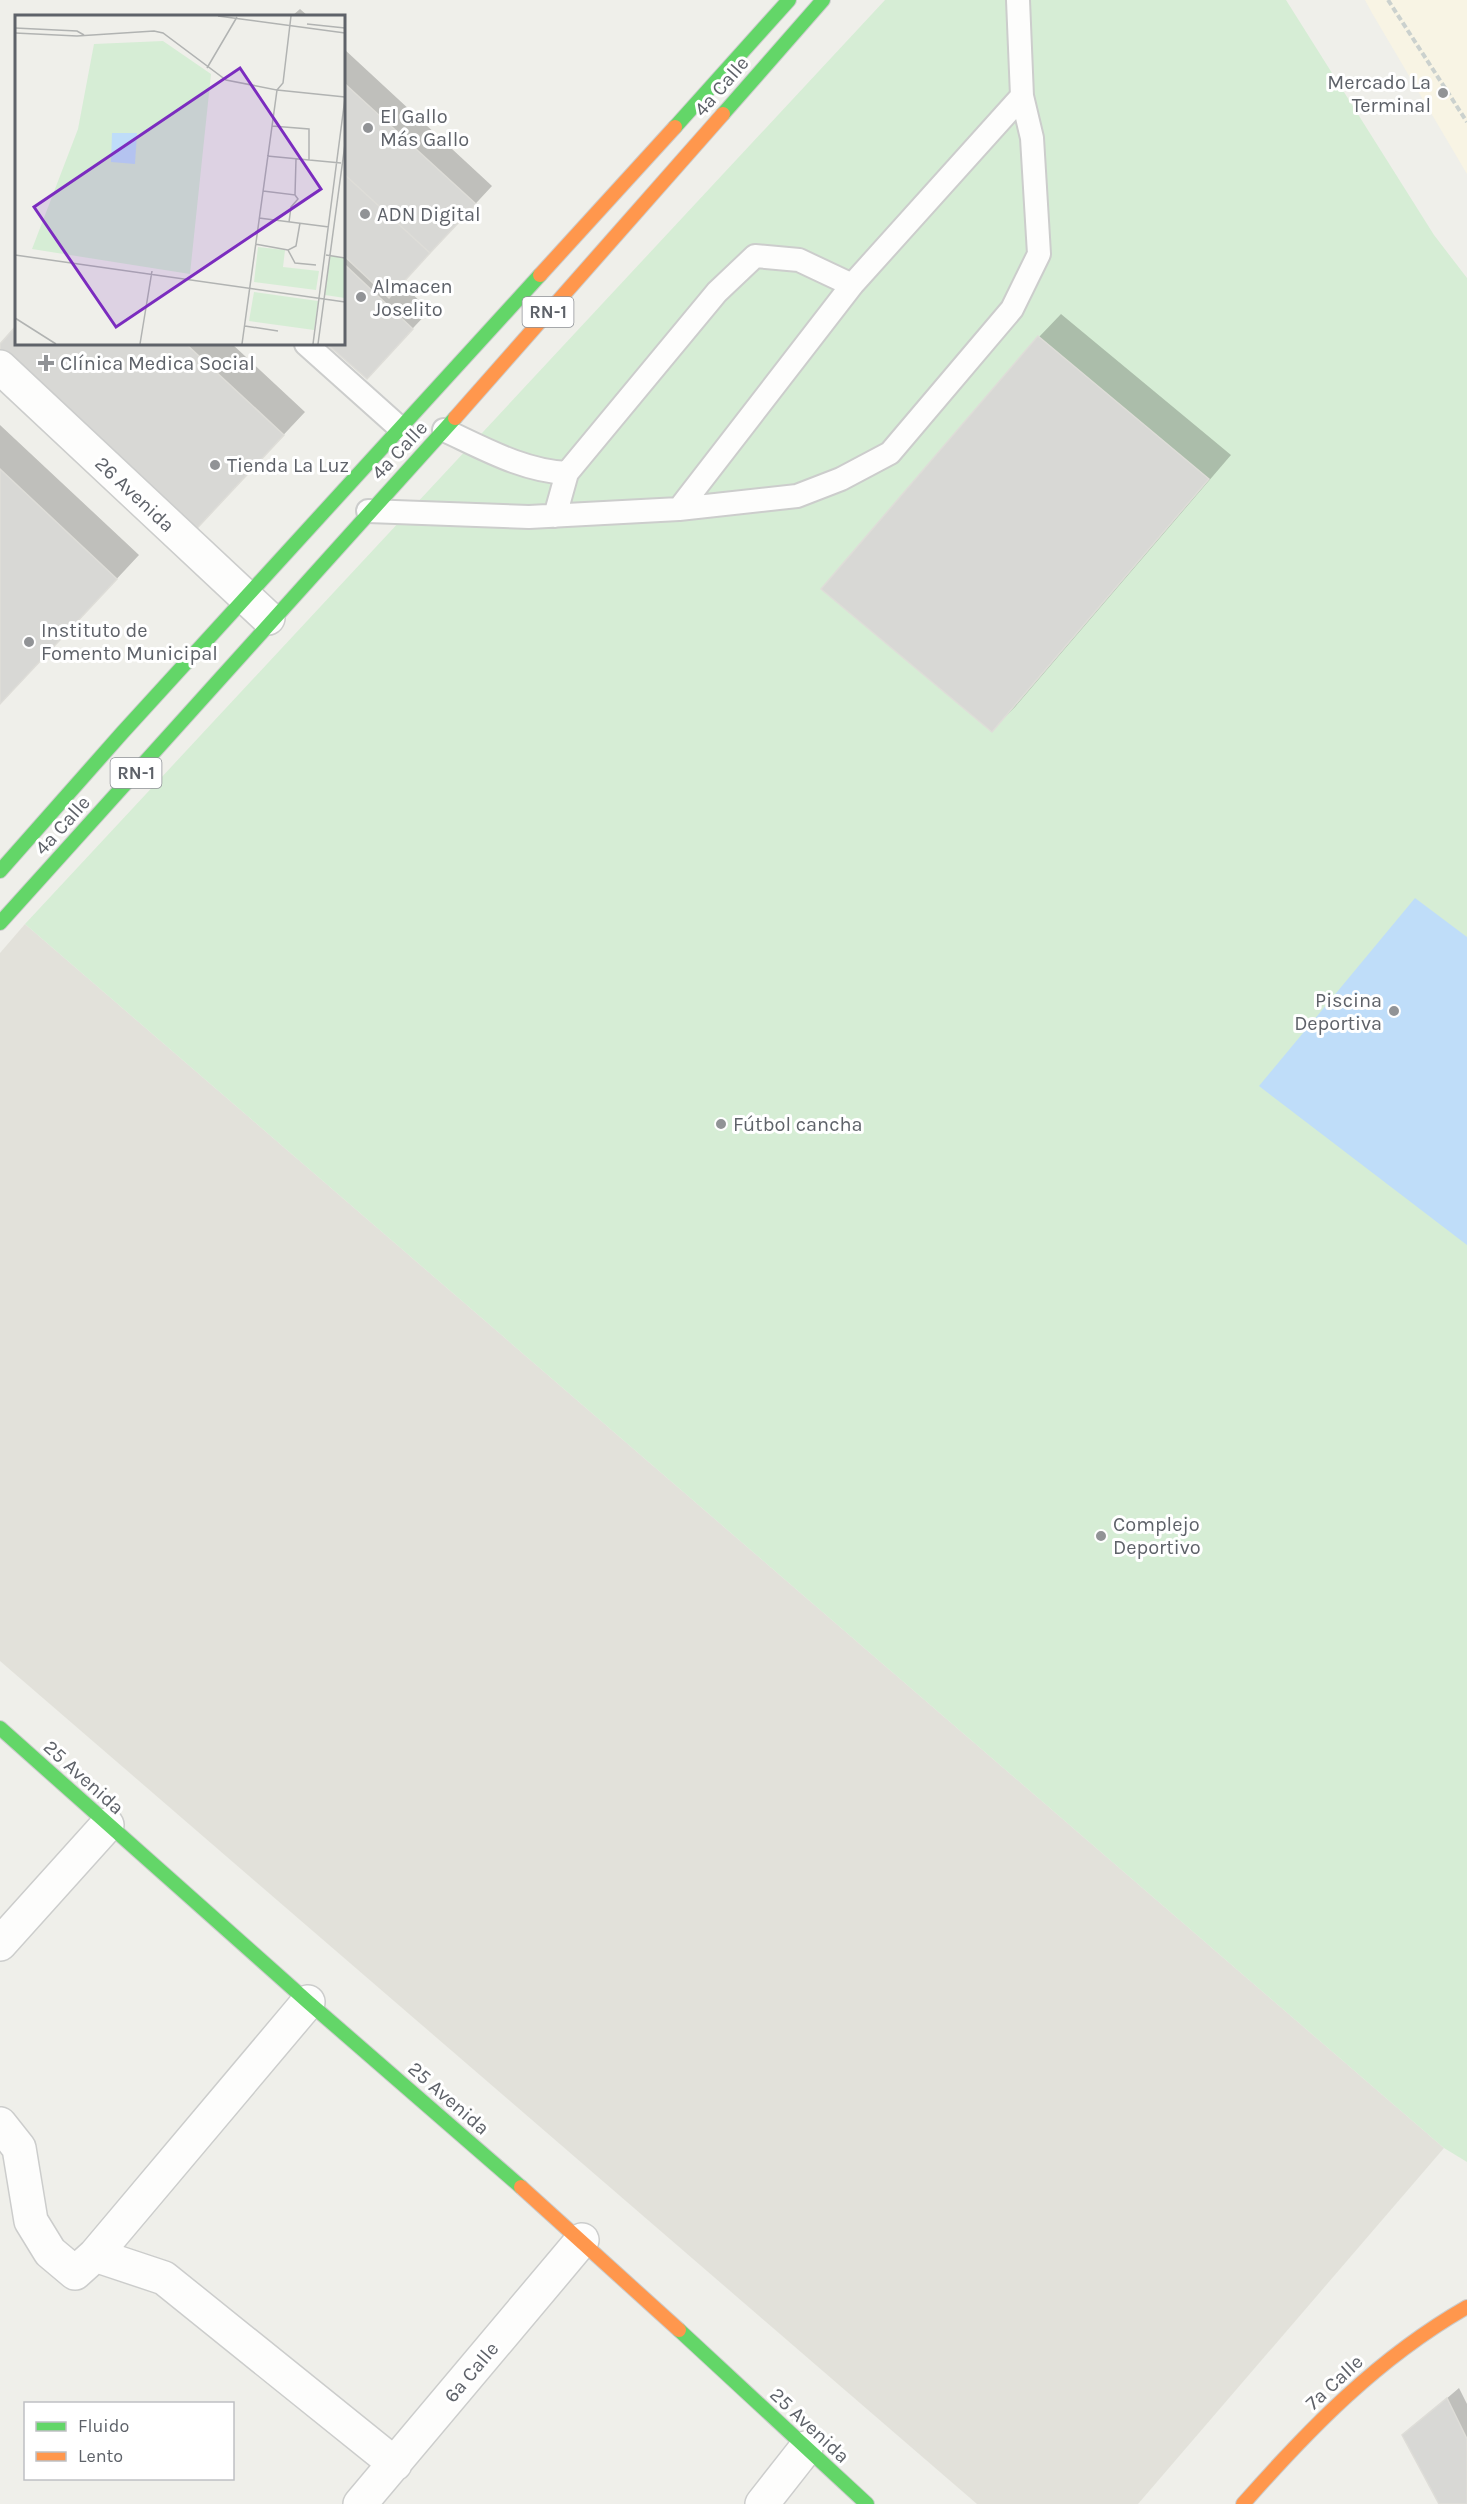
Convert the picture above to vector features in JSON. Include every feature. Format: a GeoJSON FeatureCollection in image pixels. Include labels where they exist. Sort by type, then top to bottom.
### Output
{"type":"FeatureCollection","features":[{"type":"Feature","properties":{"kind":"main road","name":"4a Calle"},"geometry":{"type":"LineString","coordinates":[[1,868],[789,0]]}},
{"type":"Feature","properties":{"kind":"main road","name":"4a Calle"},"geometry":{"type":"LineString","coordinates":[[0,923],[368,511],[444,430],[824,0]]}},
{"type":"Feature","properties":{"kind":"main road","name":"25 Avenida"},"geometry":{"type":"LineString","coordinates":[[0,1728],[308,2002],[582,2240],[867,2504]]}},
{"type":"Feature","properties":{"kind":"main road","name":"7a Calle"},"geometry":{"type":"LineString","coordinates":[[1243,2504],[1360,2380],[1446,2318],[1467,2307]]}},
{"type":"Feature","properties":{"kind":"street","name":"26 Avenida"},"geometry":{"type":"LineString","coordinates":[[0,367],[271,621]]}},
{"type":"Feature","properties":{"kind":"street"},"geometry":{"type":"LineString","coordinates":[[0,1944],[107,1825]]}},
{"type":"Feature","properties":{"kind":"street"},"geometry":{"type":"LineString","coordinates":[[0,2124],[19,2148],[31,2221],[50,2252],[75,2273],[95,2255],[308,2002]]}},
{"type":"Feature","properties":{"kind":"street","name":"6a Calle"},"geometry":{"type":"LineString","coordinates":[[360,2504],[582,2240]]}},
{"type":"Feature","properties":{"kind":"street"},"geometry":{"type":"LineString","coordinates":[[95,2255],[164,2278],[395,2464]]}},
{"type":"Feature","properties":{"kind":"street"},"geometry":{"type":"LineString","coordinates":[[762,2504],[806,2448]]}},
{"type":"Feature","properties":{"kind":"lane"},"geometry":{"type":"LineString","coordinates":[[368,511],[501,517],[555,516],[679,509],[797,496],[841,478],[890,453],[1012,309],[1039,254],[1032,138],[1022,96],[1018,0]]}},
{"type":"Feature","properties":{"kind":"lane"},"geometry":{"type":"LineString","coordinates":[[679,509],[852,285],[1022,96]]}},
{"type":"Feature","properties":{"kind":"lane"},"geometry":{"type":"LineString","coordinates":[[555,516],[567,473],[717,292],[755,256],[799,260],[852,285]]}},
{"type":"Feature","properties":{"kind":"lane"},"geometry":{"type":"LineString","coordinates":[[307,345],[401,429]]}},
{"type":"Feature","properties":{"kind":"lane"},"geometry":{"type":"LineString","coordinates":[[444,430],[516,463],[549,472],[567,473]]}},
{"type":"Feature","properties":{"kind":"path"},"geometry":{"type":"LineString","coordinates":[[1388,0],[1467,122]]}},
{"type":"Feature","properties":{"kind":"shaded area","name":"Mercado La Terminal"},"geometry":{"type":"Polygon","coordinates":[[[1365,0],[1467,0],[1467,174],[1372,13],[1365,0]]]}},
{"type":"Feature","properties":{"kind":"shaded area"},"geometry":{"type":"Polygon","coordinates":[[[25,924],[1444,2148],[1138,2504],[977,2504],[0,1661],[0,953],[25,924]]]}},
{"type":"Feature","properties":{"kind":"green space","name":"Complejo Deportivo"},"geometry":{"type":"Polygon","coordinates":[[[885,0],[1286,0],[1434,235],[1467,278],[1467,2162],[1444,2148],[25,924],[885,0]]]}},
{"type":"Feature","properties":{"kind":"water","name":"Piscina Deportiva"},"geometry":{"type":"Polygon","coordinates":[[[1415,898],[1467,937],[1467,1245],[1259,1086],[1415,898]]]}},
{"type":"Feature","properties":{"kind":"building","name":"El Gallo Más Gallo"},"geometry":{"type":"Polygon","coordinates":[[[345,84],[476,204],[430,253],[345,175],[345,84]]]}},
{"type":"Feature","properties":{"kind":"building","name":"ADN Digital"},"geometry":{"type":"Polygon","coordinates":[[[345,175],[430,253],[389,298],[345,257],[345,175]]]}},
{"type":"Feature","properties":{"kind":"building","name":"Almacen Joselito"},"geometry":{"type":"Polygon","coordinates":[[[345,265],[413,329],[367,379],[328,345],[345,345],[345,265]]]}},
{"type":"Feature","properties":{"kind":"building"},"geometry":{"type":"Polygon","coordinates":[[[15,327],[15,345],[187,345],[284,435],[188,538],[0,361],[0,344],[15,327]]]}},
{"type":"Feature","properties":{"kind":"building"},"geometry":{"type":"Polygon","coordinates":[[[1038,336],[1209,479],[992,732],[821,589],[1038,336]]]}},
{"type":"Feature","properties":{"kind":"building","name":"Instituto de Fomento Municipal"},"geometry":{"type":"Polygon","coordinates":[[[0,469],[117,579],[0,704],[0,469]]]}},
{"type":"Feature","properties":{"kind":"building"},"geometry":{"type":"Polygon","coordinates":[[[1447,2398],[1467,2439],[1467,2504],[1439,2504],[1402,2435],[1447,2398]]]}},
{"type":"Feature","properties":{"kind":"traffic: fast"},"geometry":{"type":"LineString","coordinates":[[675,127],[789,0]]}},
{"type":"Feature","properties":{"kind":"traffic: fast"},"geometry":{"type":"LineString","coordinates":[[723,114],[823,0]]}},
{"type":"Feature","properties":{"kind":"traffic: fast"},"geometry":{"type":"LineString","coordinates":[[0,871],[122,733],[540,275]]}},
{"type":"Feature","properties":{"kind":"traffic: fast"},"geometry":{"type":"LineString","coordinates":[[0,923],[455,418]]}},
{"type":"Feature","properties":{"kind":"traffic: fast"},"geometry":{"type":"LineString","coordinates":[[0,1728],[308,2002],[521,2187]]}},
{"type":"Feature","properties":{"kind":"traffic: fast"},"geometry":{"type":"LineString","coordinates":[[679,2330],[867,2504]]}},
{"type":"Feature","properties":{"kind":"traffic: slow"},"geometry":{"type":"LineString","coordinates":[[455,418],[723,114]]}},
{"type":"Feature","properties":{"kind":"traffic: slow"},"geometry":{"type":"LineString","coordinates":[[540,275],[675,127]]}},
{"type":"Feature","properties":{"kind":"traffic: slow"},"geometry":{"type":"LineString","coordinates":[[521,2187],[679,2330]]}},
{"type":"Feature","properties":{"kind":"traffic: slow"},"geometry":{"type":"LineString","coordinates":[[1243,2504],[1294,2448],[1347,2396],[1404,2349],[1467,2307]]}},
{"type":"Feature","properties":{"kind":"place","name":"Mercado La Terminal"},"geometry":{"type":"Point","coordinates":[1443,93]}},
{"type":"Feature","properties":{"kind":"place","name":"El Gallo Más Gallo"},"geometry":{"type":"Point","coordinates":[368,128]}},
{"type":"Feature","properties":{"kind":"place","name":"ADN Digital"},"geometry":{"type":"Point","coordinates":[365,214]}},
{"type":"Feature","properties":{"kind":"place","name":"Almacen Joselito"},"geometry":{"type":"Point","coordinates":[361,297]}},
{"type":"Feature","properties":{"kind":"place","name":"Clínica Medica Social"},"geometry":{"type":"Point","coordinates":[46,363]}},
{"type":"Feature","properties":{"kind":"place","name":"Tienda La Luz"},"geometry":{"type":"Point","coordinates":[215,465]}},
{"type":"Feature","properties":{"kind":"place","name":"Instituto de Fomento Municipal"},"geometry":{"type":"Point","coordinates":[29,642]}},
{"type":"Feature","properties":{"kind":"place","name":"Piscina Deportiva"},"geometry":{"type":"Point","coordinates":[1394,1011]}},
{"type":"Feature","properties":{"kind":"place","name":"Fútbol cancha"},"geometry":{"type":"Point","coordinates":[721,1124]}},
{"type":"Feature","properties":{"kind":"place","name":"Complejo Deportivo"},"geometry":{"type":"Point","coordinates":[1101,1536]}}]}
